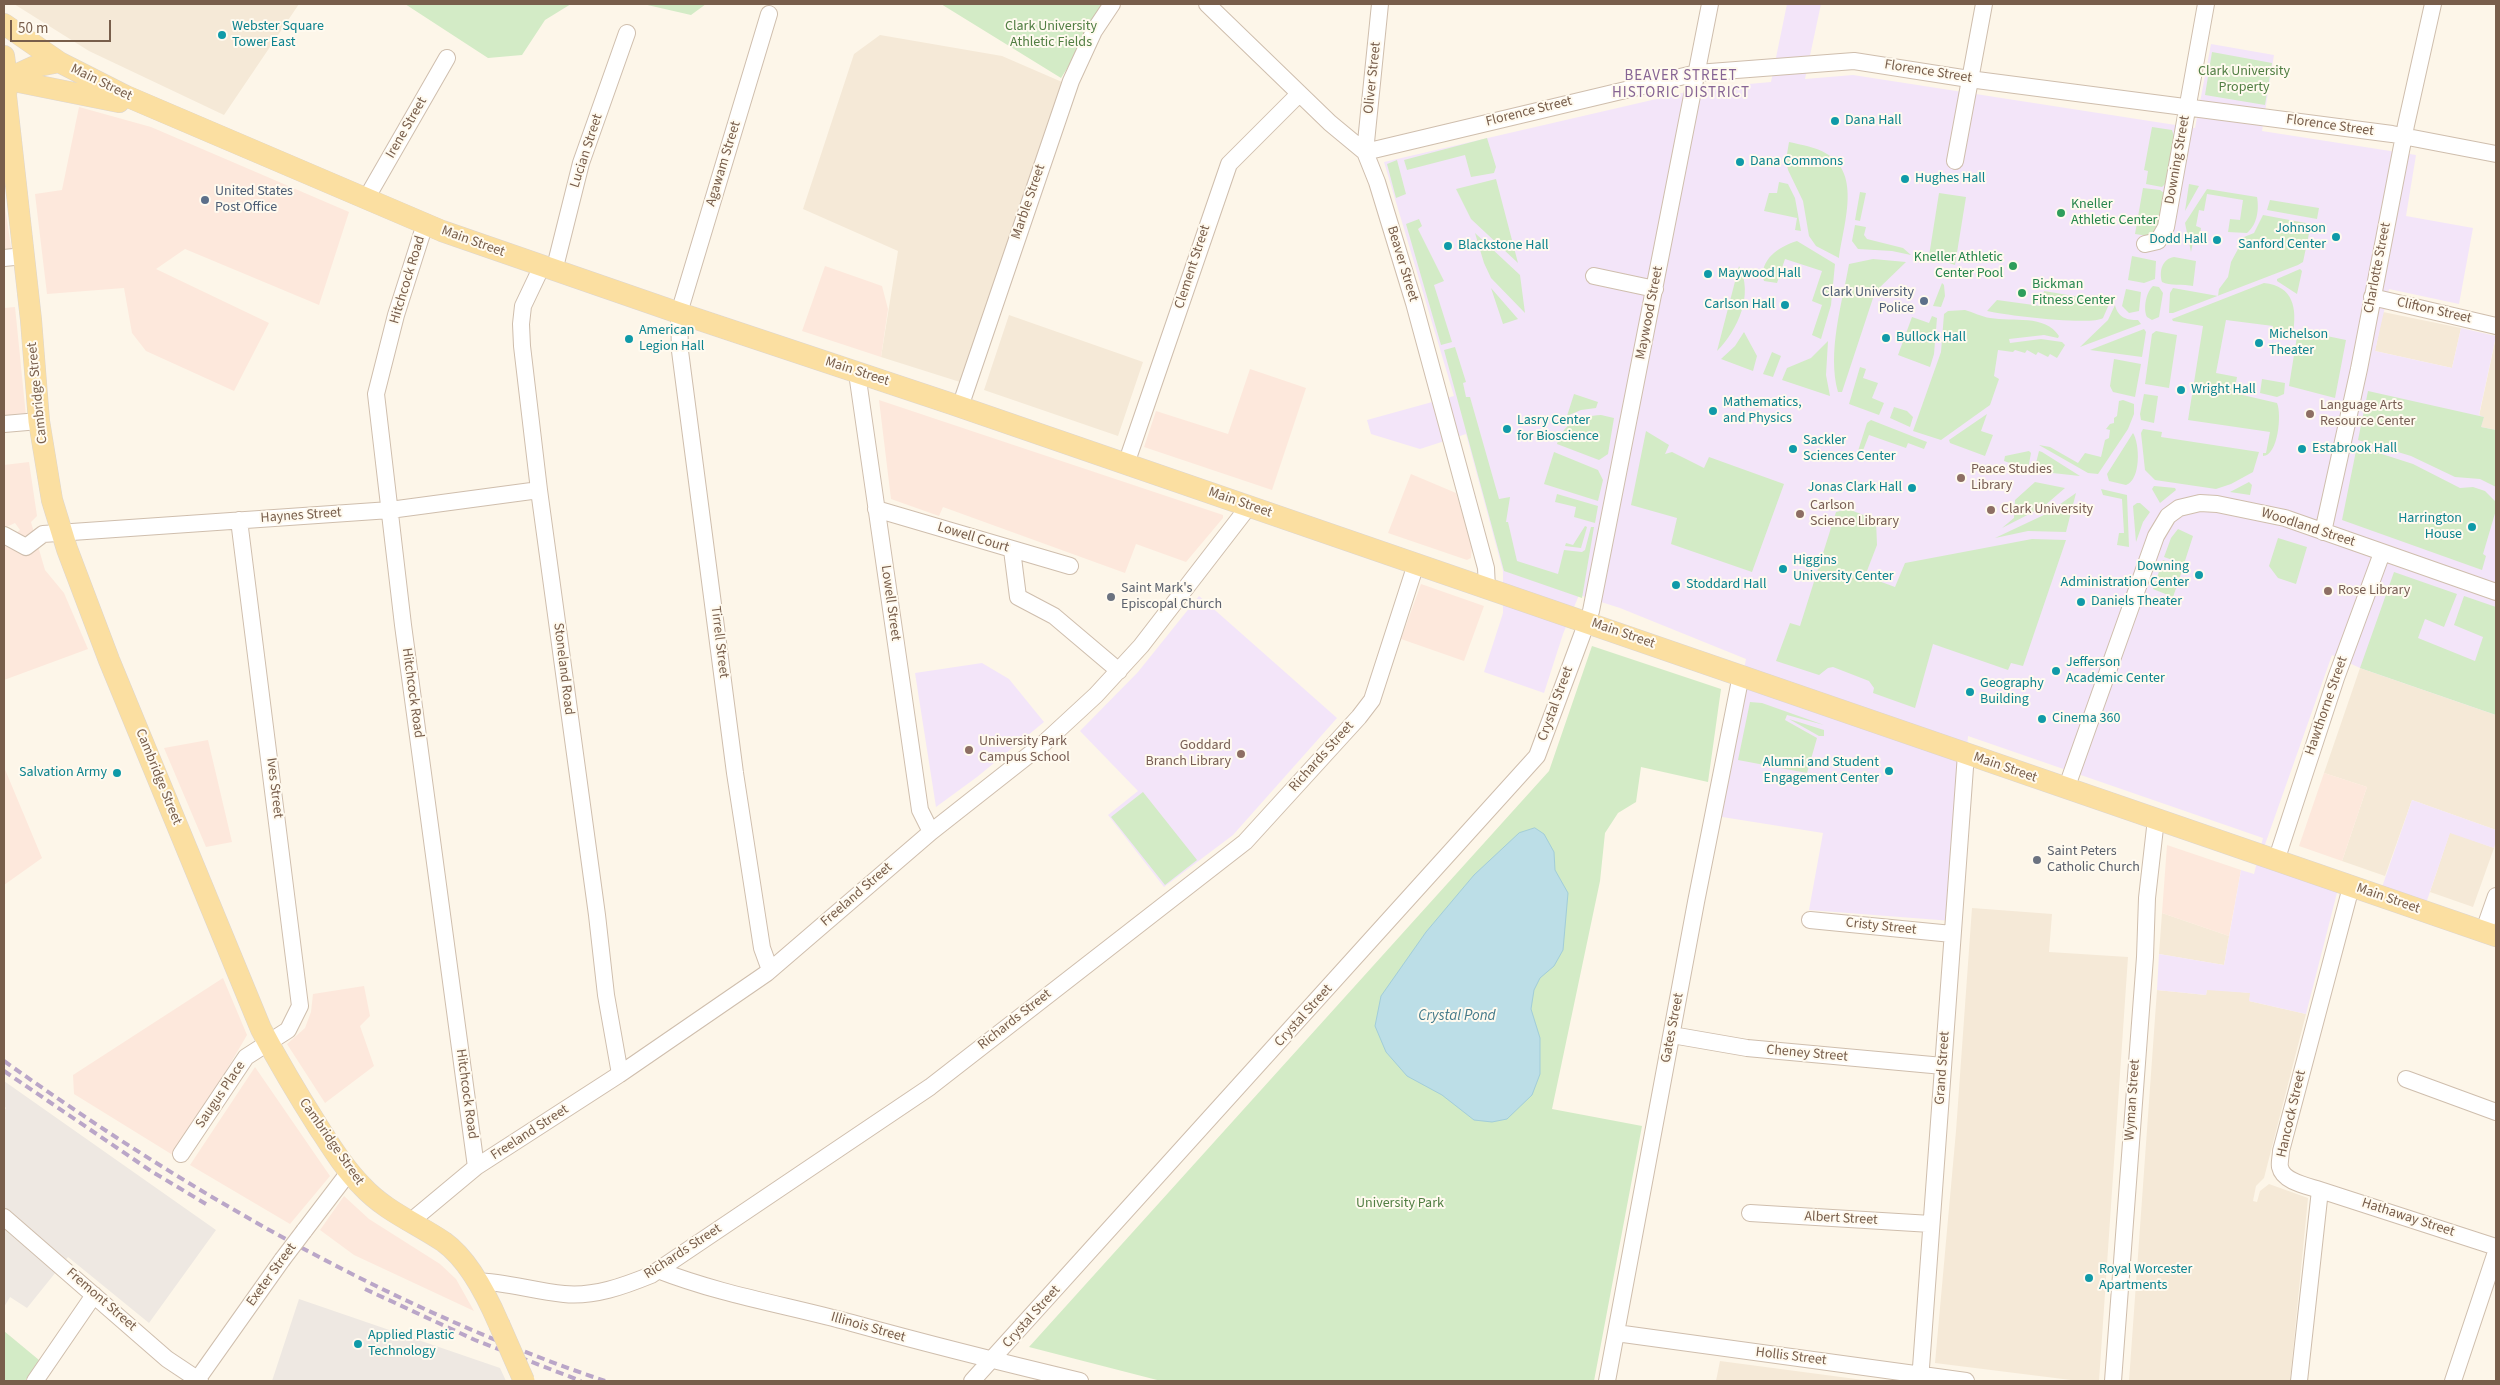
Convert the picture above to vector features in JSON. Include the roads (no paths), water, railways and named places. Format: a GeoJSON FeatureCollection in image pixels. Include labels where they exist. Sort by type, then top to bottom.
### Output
{"type":"FeatureCollection","features":[{"type":"Feature","properties":{"kind":"main road","name":"Main Street"},"geometry":{"type":"LineString","coordinates":[[4,24],[59,62],[159,110],[425,224],[679,313],[960,406],[2490,934]]}},
{"type":"Feature","properties":{"kind":"main road","name":"Cambridge Street"},"geometry":{"type":"LineString","coordinates":[[4,56],[14,257],[47,474],[62,533],[109,660],[246,996],[269,1044],[296,1092],[349,1172],[375,1200],[445,1243],[463,1262],[476,1281],[499,1324],[524,1381]]}},
{"type":"Feature","properties":{"kind":"main road"},"geometry":{"type":"LineString","coordinates":[[5,78],[34,67],[59,62]]}},
{"type":"Feature","properties":{"kind":"main road"},"geometry":{"type":"LineString","coordinates":[[5,78],[159,110]]}},
{"type":"Feature","properties":{"kind":"street","name":"Marble Street"},"geometry":{"type":"LineString","coordinates":[[960,406],[1071,81],[1094,32],[1112,4]]}},
{"type":"Feature","properties":{"kind":"street","name":"Beaver Street"},"geometry":{"type":"LineString","coordinates":[[1207,4],[1299,94],[1364,152],[1377,182],[1414,303],[1486,568],[1487,588]]}},
{"type":"Feature","properties":{"kind":"street","name":"Oliver Street"},"geometry":{"type":"LineString","coordinates":[[1364,152],[1380,4]]}},
{"type":"Feature","properties":{"kind":"street","name":"Maywood Street"},"geometry":{"type":"LineString","coordinates":[[1587,622],[1603,556],[1710,4]]}},
{"type":"Feature","properties":{"kind":"street"},"geometry":{"type":"LineString","coordinates":[[1955,160],[1984,4]]}},
{"type":"Feature","properties":{"kind":"street","name":"Downing Street"},"geometry":{"type":"LineString","coordinates":[[2145,244],[2154,243],[2164,232],[2206,4]]}},
{"type":"Feature","properties":{"kind":"street","name":"Charlotte Street"},"geometry":{"type":"LineString","coordinates":[[2323,532],[2359,369],[2403,137],[2433,4]]}},
{"type":"Feature","properties":{"kind":"street","name":"Agawam Street"},"geometry":{"type":"LineString","coordinates":[[679,313],[769,14]]}},
{"type":"Feature","properties":{"kind":"street","name":"Lucian Street"},"geometry":{"type":"LineString","coordinates":[[548,268],[581,163],[627,33]]}},
{"type":"Feature","properties":{"kind":"street","name":"Irene Street"},"geometry":{"type":"LineString","coordinates":[[366,199],[448,58]]}},
{"type":"Feature","properties":{"kind":"street","name":"Florence Street"},"geometry":{"type":"LineString","coordinates":[[1364,152],[1697,73],[1854,61],[1969,79],[2403,137],[2496,154]]}},
{"type":"Feature","properties":{"kind":"street","name":"Clement Street"},"geometry":{"type":"LineString","coordinates":[[1126,464],[1229,164],[1299,94]]}},
{"type":"Feature","properties":{"kind":"street","name":"Hitchcock Road"},"geometry":{"type":"LineString","coordinates":[[425,224],[396,315],[376,394],[403,625],[476,1167]]}},
{"type":"Feature","properties":{"kind":"street","name":"Stoneland Road"},"geometry":{"type":"LineString","coordinates":[[548,268],[523,306],[521,324],[539,490],[597,915],[606,995],[620,1074]]}},
{"type":"Feature","properties":{"kind":"street"},"geometry":{"type":"LineString","coordinates":[[1594,276],[1655,289]]}},
{"type":"Feature","properties":{"kind":"street","name":"Clifton Street"},"geometry":{"type":"LineString","coordinates":[[2372,297],[2496,326]]}},
{"type":"Feature","properties":{"kind":"street","name":"Tirrell Street"},"geometry":{"type":"LineString","coordinates":[[679,313],[680,351],[735,773],[762,948],[770,970]]}},
{"type":"Feature","properties":{"kind":"street","name":"Lowell Street"},"geometry":{"type":"LineString","coordinates":[[857,373],[920,810],[930,832]]}},
{"type":"Feature","properties":{"kind":"street"},"geometry":{"type":"LineString","coordinates":[[4,424],[39,421]]}},
{"type":"Feature","properties":{"kind":"street","name":"Haynes Street"},"geometry":{"type":"LineString","coordinates":[[4,535],[26,547],[43,534],[390,510],[539,490]]}},
{"type":"Feature","properties":{"kind":"street","name":"Woodland Street"},"geometry":{"type":"LineString","coordinates":[[2066,789],[2156,536],[2168,516],[2191,504],[2217,504],[2277,516],[2496,592]]}},
{"type":"Feature","properties":{"kind":"street","name":"Freeland Street"},"geometry":{"type":"LineString","coordinates":[[410,1222],[476,1167],[620,1074],[770,970],[930,832],[1044,743],[1119,671],[1162,620],[1249,506]]}},
{"type":"Feature","properties":{"kind":"street","name":"Lowell Court"},"geometry":{"type":"LineString","coordinates":[[876,509],[1070,566]]}},
{"type":"Feature","properties":{"kind":"street","name":"Ives Street"},"geometry":{"type":"LineString","coordinates":[[239,520],[300,988],[300,1006],[295,1019],[288,1030],[269,1044]]}},
{"type":"Feature","properties":{"kind":"street"},"geometry":{"type":"LineString","coordinates":[[1012,550],[1018,597],[1054,616],[1119,671]]}},
{"type":"Feature","properties":{"kind":"street","name":"Hawthorne Street"},"geometry":{"type":"LineString","coordinates":[[2276,861],[2336,678],[2382,553]]}},
{"type":"Feature","properties":{"kind":"street","name":"Richards Street"},"geometry":{"type":"LineString","coordinates":[[476,1281],[502,1282],[566,1295],[586,1294],[624,1285],[658,1270],[930,1086],[1245,842],[1359,717],[1372,700],[1416,564]]}},
{"type":"Feature","properties":{"kind":"street","name":"Crystal Street"},"geometry":{"type":"LineString","coordinates":[[972,1381],[1537,756],[1587,622]]}},
{"type":"Feature","properties":{"kind":"street","name":"Gates Street"},"geometry":{"type":"LineString","coordinates":[[1607,1381],[1741,675]]}},
{"type":"Feature","properties":{"kind":"street","name":"Grand Street"},"geometry":{"type":"LineString","coordinates":[[1920,1378],[1966,754]]}},
{"type":"Feature","properties":{"kind":"street","name":"Wyman Street"},"geometry":{"type":"LineString","coordinates":[[2113,1381],[2145,957],[2146,898],[2156,819]]}},
{"type":"Feature","properties":{"kind":"street","name":"Hancock Street"},"geometry":{"type":"LineString","coordinates":[[2320,1190],[2293,1181],[2284,1175],[2280,1167],[2281,1151],[2351,886]]}},
{"type":"Feature","properties":{"kind":"street"},"geometry":{"type":"LineString","coordinates":[[2490,934],[2496,896]]}},
{"type":"Feature","properties":{"kind":"street","name":"Cristy Street"},"geometry":{"type":"LineString","coordinates":[[1810,920],[1952,934]]}},
{"type":"Feature","properties":{"kind":"street","name":"Cheney Street"},"geometry":{"type":"LineString","coordinates":[[1672,1035],[1747,1048],[1943,1066]]}},
{"type":"Feature","properties":{"kind":"street","name":"Saugus Place"},"geometry":{"type":"LineString","coordinates":[[181,1154],[246,1057],[269,1044]]}},
{"type":"Feature","properties":{"kind":"street"},"geometry":{"type":"LineString","coordinates":[[2406,1079],[2496,1112]]}},
{"type":"Feature","properties":{"kind":"street","name":"Exeter Street"},"geometry":{"type":"LineString","coordinates":[[198,1380],[282,1260],[349,1172]]}},
{"type":"Feature","properties":{"kind":"street"},"geometry":{"type":"LineString","coordinates":[[2299,1381],[2320,1190]]}},
{"type":"Feature","properties":{"kind":"street","name":"Hathaway Street"},"geometry":{"type":"LineString","coordinates":[[2320,1190],[2496,1246]]}},
{"type":"Feature","properties":{"kind":"street","name":"Albert Street"},"geometry":{"type":"LineString","coordinates":[[1750,1213],[1931,1224]]}},
{"type":"Feature","properties":{"kind":"street","name":"Fremont Street"},"geometry":{"type":"LineString","coordinates":[[4,1217],[167,1359],[198,1380]]}},
{"type":"Feature","properties":{"kind":"street"},"geometry":{"type":"LineString","coordinates":[[2453,1381],[2496,1252]]}},
{"type":"Feature","properties":{"kind":"street","name":"Illinois Street"},"geometry":{"type":"LineString","coordinates":[[658,1270],[700,1286],[1080,1381]]}},
{"type":"Feature","properties":{"kind":"street"},"geometry":{"type":"LineString","coordinates":[[35,1381],[94,1295]]}},
{"type":"Feature","properties":{"kind":"street","name":"Hollis Street"},"geometry":{"type":"LineString","coordinates":[[1616,1334],[1920,1378],[1966,1381]]}},
{"type":"Feature","properties":{"kind":"water","name":"Crystal Pond"},"geometry":{"type":"Polygon","coordinates":[[[1535,828],[1544,834],[1554,852],[1555,870],[1568,893],[1563,950],[1554,966],[1540,978],[1534,990],[1531,1009],[1540,1038],[1540,1074],[1532,1095],[1507,1119],[1492,1122],[1474,1120],[1442,1095],[1407,1076],[1386,1052],[1375,1026],[1381,996],[1426,932],[1474,875],[1519,833],[1535,828]]]}},
{"type":"Feature","properties":{"kind":"railway"},"geometry":{"type":"LineString","coordinates":[[4,1061],[74,1110],[146,1156],[218,1201],[292,1243],[368,1282],[445,1318],[524,1351],[605,1381]]}},
{"type":"Feature","properties":{"kind":"railway"},"geometry":{"type":"LineString","coordinates":[[4,1071],[151,1171],[206,1204]]}},
{"type":"Feature","properties":{"kind":"railway"},"geometry":{"type":"LineString","coordinates":[[365,1289],[475,1340],[581,1381]]}},
{"type":"Feature","properties":{"kind":"place","name":"Webster Square Tower East"},"geometry":{"type":"Point","coordinates":[222,35]}},
{"type":"Feature","properties":{"kind":"place","name":"Dana Hall"},"geometry":{"type":"Point","coordinates":[1835,121]}},
{"type":"Feature","properties":{"kind":"place","name":"Dana Commons"},"geometry":{"type":"Point","coordinates":[1740,162]}},
{"type":"Feature","properties":{"kind":"place","name":"Hughes Hall"},"geometry":{"type":"Point","coordinates":[1905,179]}},
{"type":"Feature","properties":{"kind":"place","name":"United States Post Office"},"geometry":{"type":"Point","coordinates":[205,200]}},
{"type":"Feature","properties":{"kind":"place","name":"Kneller Athletic Center"},"geometry":{"type":"Point","coordinates":[2061,213]}},
{"type":"Feature","properties":{"kind":"place","name":"Johnson Sanford Center"},"geometry":{"type":"Point","coordinates":[2336,237]}},
{"type":"Feature","properties":{"kind":"place","name":"Dodd Hall"},"geometry":{"type":"Point","coordinates":[2217,240]}},
{"type":"Feature","properties":{"kind":"place","name":"Blackstone Hall"},"geometry":{"type":"Point","coordinates":[1448,246]}},
{"type":"Feature","properties":{"kind":"place","name":"Kneller Athletic Center Pool"},"geometry":{"type":"Point","coordinates":[2013,266]}},
{"type":"Feature","properties":{"kind":"place","name":"Maywood Hall"},"geometry":{"type":"Point","coordinates":[1708,274]}},
{"type":"Feature","properties":{"kind":"place","name":"Bickman Fitness Center"},"geometry":{"type":"Point","coordinates":[2022,293]}},
{"type":"Feature","properties":{"kind":"place","name":"Clark University Police"},"geometry":{"type":"Point","coordinates":[1924,301]}},
{"type":"Feature","properties":{"kind":"place","name":"Carlson Hall"},"geometry":{"type":"Point","coordinates":[1785,305]}},
{"type":"Feature","properties":{"kind":"place","name":"Bullock Hall"},"geometry":{"type":"Point","coordinates":[1886,338]}},
{"type":"Feature","properties":{"kind":"place","name":"American Legion Hall"},"geometry":{"type":"Point","coordinates":[629,339]}},
{"type":"Feature","properties":{"kind":"place","name":"Michelson Theater"},"geometry":{"type":"Point","coordinates":[2259,343]}},
{"type":"Feature","properties":{"kind":"place","name":"Wright Hall"},"geometry":{"type":"Point","coordinates":[2181,390]}},
{"type":"Feature","properties":{"kind":"place","name":"Mathematics, and Physics"},"geometry":{"type":"Point","coordinates":[1713,411]}},
{"type":"Feature","properties":{"kind":"place","name":"Language Arts Resource Center"},"geometry":{"type":"Point","coordinates":[2310,414]}},
{"type":"Feature","properties":{"kind":"place","name":"Lasry Center for Bioscience"},"geometry":{"type":"Point","coordinates":[1507,429]}},
{"type":"Feature","properties":{"kind":"place","name":"Sackler Sciences Center"},"geometry":{"type":"Point","coordinates":[1793,449]}},
{"type":"Feature","properties":{"kind":"place","name":"Estabrook Hall"},"geometry":{"type":"Point","coordinates":[2302,449]}},
{"type":"Feature","properties":{"kind":"place","name":"Peace Studies Library"},"geometry":{"type":"Point","coordinates":[1961,478]}},
{"type":"Feature","properties":{"kind":"place","name":"Jonas Clark Hall"},"geometry":{"type":"Point","coordinates":[1912,488]}},
{"type":"Feature","properties":{"kind":"place","name":"Clark University"},"geometry":{"type":"Point","coordinates":[1991,510]}},
{"type":"Feature","properties":{"kind":"place","name":"Carlson Science Library"},"geometry":{"type":"Point","coordinates":[1800,514]}},
{"type":"Feature","properties":{"kind":"place","name":"Harrington House"},"geometry":{"type":"Point","coordinates":[2472,527]}},
{"type":"Feature","properties":{"kind":"place","name":"Higgins University Center"},"geometry":{"type":"Point","coordinates":[1783,569]}},
{"type":"Feature","properties":{"kind":"place","name":"Downing Administration Center"},"geometry":{"type":"Point","coordinates":[2199,575]}},
{"type":"Feature","properties":{"kind":"place","name":"Stoddard Hall"},"geometry":{"type":"Point","coordinates":[1676,585]}},
{"type":"Feature","properties":{"kind":"place","name":"Rose Library"},"geometry":{"type":"Point","coordinates":[2328,591]}},
{"type":"Feature","properties":{"kind":"place","name":"Saint Mark's Episcopal Church"},"geometry":{"type":"Point","coordinates":[1111,597]}},
{"type":"Feature","properties":{"kind":"place","name":"Daniels Theater"},"geometry":{"type":"Point","coordinates":[2081,602]}},
{"type":"Feature","properties":{"kind":"place","name":"Jefferson Academic Center"},"geometry":{"type":"Point","coordinates":[2056,671]}},
{"type":"Feature","properties":{"kind":"place","name":"Geography Building"},"geometry":{"type":"Point","coordinates":[1970,692]}},
{"type":"Feature","properties":{"kind":"place","name":"Cinema 360"},"geometry":{"type":"Point","coordinates":[2042,719]}},
{"type":"Feature","properties":{"kind":"place","name":"University Park Campus School"},"geometry":{"type":"Point","coordinates":[969,750]}},
{"type":"Feature","properties":{"kind":"place","name":"Goddard Branch Library"},"geometry":{"type":"Point","coordinates":[1241,754]}},
{"type":"Feature","properties":{"kind":"place","name":"Alumni and Student Engagement Center"},"geometry":{"type":"Point","coordinates":[1889,771]}},
{"type":"Feature","properties":{"kind":"place","name":"Salvation Army"},"geometry":{"type":"Point","coordinates":[117,773]}},
{"type":"Feature","properties":{"kind":"place","name":"Saint Peters Catholic Church"},"geometry":{"type":"Point","coordinates":[2037,860]}},
{"type":"Feature","properties":{"kind":"place","name":"Royal Worcester Apartments"},"geometry":{"type":"Point","coordinates":[2089,1278]}},
{"type":"Feature","properties":{"kind":"place","name":"Applied Plastic Technology"},"geometry":{"type":"Point","coordinates":[358,1344]}},
{"type":"Feature","properties":{"kind":"district","name":"BEAVER STREET HISTORIC DISTRICT"},"geometry":{"type":"Point","coordinates":[1681,86]}},
{"type":"Feature","properties":{"kind":"park label","name":"Clark University Athletic Fields"},"geometry":{"type":"Point","coordinates":[1051,36]}},
{"type":"Feature","properties":{"kind":"park label","name":"Clark University Property"},"geometry":{"type":"Point","coordinates":[2244,80]}},
{"type":"Feature","properties":{"kind":"park label","name":"University Park"},"geometry":{"type":"Point","coordinates":[1400,1204]}}]}
